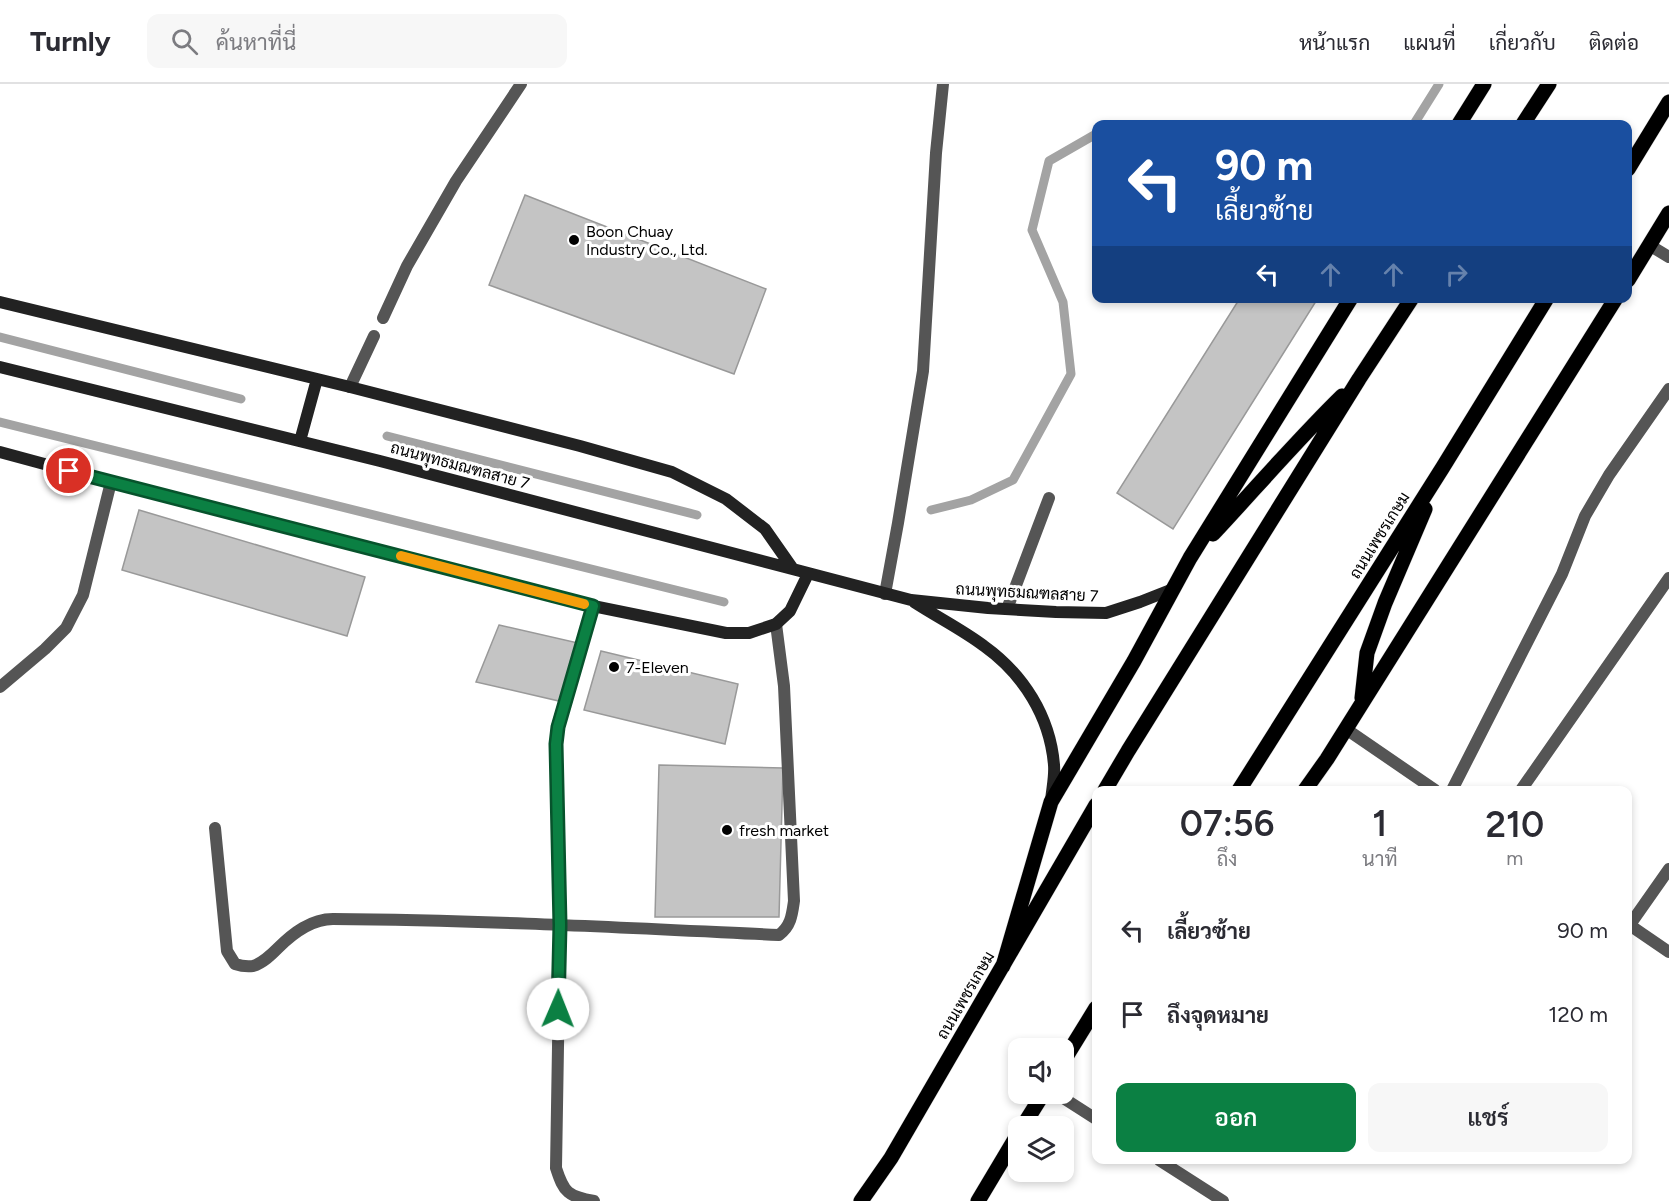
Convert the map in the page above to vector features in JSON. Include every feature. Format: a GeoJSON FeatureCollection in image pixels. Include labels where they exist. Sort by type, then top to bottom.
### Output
{"type":"FeatureCollection","features":[{"type":"Feature","properties":{"kind":"main road"},"geometry":{"type":"LineString","coordinates":[[1462,120],[1484,84]]}},
{"type":"Feature","properties":{"kind":"main road"},"geometry":{"type":"LineString","coordinates":[[1526,120],[1548,84]]}},
{"type":"Feature","properties":{"kind":"main road"},"geometry":{"type":"LineString","coordinates":[[1632,162],[1669,102]]}},
{"type":"Feature","properties":{"kind":"main road"},"geometry":{"type":"LineString","coordinates":[[1632,273],[1669,213]]}},
{"type":"Feature","properties":{"kind":"main road"},"geometry":{"type":"LineString","coordinates":[[0,302],[350,387],[672,472],[726,499],[765,529],[793,569]]}},
{"type":"Feature","properties":{"kind":"main road"},"geometry":{"type":"LineString","coordinates":[[1003,966],[1051,802],[1134,661],[1190,558],[1348,303]]}},
{"type":"Feature","properties":{"kind":"main road"},"geometry":{"type":"LineString","coordinates":[[1107,786],[1359,379],[1409,303]]}},
{"type":"Feature","properties":{"kind":"main road","name":"ถนนเพชรเกษม"},"geometry":{"type":"LineString","coordinates":[[1242,786],[1443,468],[1544,303]]}},
{"type":"Feature","properties":{"kind":"main road"},"geometry":{"type":"LineString","coordinates":[[1308,786],[1362,704],[1613,303]]}},
{"type":"Feature","properties":{"kind":"main road","name":"ถนนพุทธมณฑลสาย 7"},"geometry":{"type":"LineString","coordinates":[[0,368],[300,441],[911,600],[1007,609],[1106,613],[1173,590]]}},
{"type":"Feature","properties":{"kind":"main road"},"geometry":{"type":"LineString","coordinates":[[300,441],[317,379]]}},
{"type":"Feature","properties":{"kind":"main road"},"geometry":{"type":"LineString","coordinates":[[1190,558],[1261,484],[1313,424],[1359,379]]}},
{"type":"Feature","properties":{"kind":"main road"},"geometry":{"type":"LineString","coordinates":[[0,452],[593,606],[726,633],[749,633],[776,624],[790,611],[808,574]]}},
{"type":"Feature","properties":{"kind":"main road"},"geometry":{"type":"LineString","coordinates":[[1362,704],[1367,653],[1385,603],[1443,468]]}},
{"type":"Feature","properties":{"kind":"main road","name":"ถนนพุทธมณฑลสาย 7"},"geometry":{"type":"LineString","coordinates":[[911,600],[985,646],[1020,679],[1041,712],[1049,737],[1054,766],[1051,802]]}},
{"type":"Feature","properties":{"kind":"main road","name":"ถนนเพชรเกษม"},"geometry":{"type":"LineString","coordinates":[[861,1201],[891,1158],[1092,812]]}},
{"type":"Feature","properties":{"kind":"main road"},"geometry":{"type":"LineString","coordinates":[[1074,1043],[1092,1014]]}},
{"type":"Feature","properties":{"kind":"main road"},"geometry":{"type":"LineString","coordinates":[[1078,1036],[1092,1025]]}},
{"type":"Feature","properties":{"kind":"main road"},"geometry":{"type":"LineString","coordinates":[[978,1201],[1008,1151]]}},
{"type":"Feature","properties":{"kind":"street"},"geometry":{"type":"LineString","coordinates":[[383,318],[407,266],[456,181],[521,84]]}},
{"type":"Feature","properties":{"kind":"street"},"geometry":{"type":"LineString","coordinates":[[885,594],[923,371],[936,153],[943,84]]}},
{"type":"Feature","properties":{"kind":"street"},"geometry":{"type":"LineString","coordinates":[[1649,245],[1669,257]]}},
{"type":"Feature","properties":{"kind":"street"},"geometry":{"type":"LineString","coordinates":[[350,387],[374,336]]}},
{"type":"Feature","properties":{"kind":"street"},"geometry":{"type":"LineString","coordinates":[[1454,786],[1562,573],[1585,516],[1609,475],[1669,389]]}},
{"type":"Feature","properties":{"kind":"street"},"geometry":{"type":"LineString","coordinates":[[0,687],[45,650],[66,628],[83,595],[111,482]]}},
{"type":"Feature","properties":{"kind":"street"},"geometry":{"type":"LineString","coordinates":[[1007,609],[1049,498]]}},
{"type":"Feature","properties":{"kind":"street"},"geometry":{"type":"LineString","coordinates":[[1524,786],[1669,578]]}},
{"type":"Feature","properties":{"kind":"street"},"geometry":{"type":"LineString","coordinates":[[587,1200],[572,1196],[561,1186],[556,1168],[560,925],[556,744],[558,727],[593,606]]}},
{"type":"Feature","properties":{"kind":"street"},"geometry":{"type":"LineString","coordinates":[[215,828],[227,951],[235,964],[244,967],[254,966],[266,959],[299,929],[325,919],[560,925],[779,935],[786,930],[792,918],[794,901],[784,686],[776,624]]}},
{"type":"Feature","properties":{"kind":"street"},"geometry":{"type":"LineString","coordinates":[[1346,729],[1429,786]]}},
{"type":"Feature","properties":{"kind":"street"},"geometry":{"type":"LineString","coordinates":[[1632,920],[1669,869]]}},
{"type":"Feature","properties":{"kind":"street"},"geometry":{"type":"LineString","coordinates":[[1632,928],[1669,952]]}},
{"type":"Feature","properties":{"kind":"street"},"geometry":{"type":"LineString","coordinates":[[1073,1104],[1092,1116]]}},
{"type":"Feature","properties":{"kind":"street"},"geometry":{"type":"LineString","coordinates":[[1165,1164],[1223,1201]]}},
{"type":"Feature","properties":{"kind":"building","name":"Boon Chuay Industry Co., Ltd."},"geometry":{"type":"Polygon","coordinates":[[[525,195],[766,289],[734,374],[489,285],[525,195]]]}},
{"type":"Feature","properties":{"kind":"building"},"geometry":{"type":"Polygon","coordinates":[[[1237,303],[1315,303],[1173,529],[1117,493],[1237,303]]]}},
{"type":"Feature","properties":{"kind":"building"},"geometry":{"type":"Polygon","coordinates":[[[139,510],[365,577],[347,636],[122,570],[139,510]]]}},
{"type":"Feature","properties":{"kind":"building"},"geometry":{"type":"Polygon","coordinates":[[[499,625],[578,643],[559,701],[476,682],[499,625]]]}},
{"type":"Feature","properties":{"kind":"building"},"geometry":{"type":"Polygon","coordinates":[[[601,651],[738,684],[725,744],[584,710],[601,651]]]}},
{"type":"Feature","properties":{"kind":"building"},"geometry":{"type":"Polygon","coordinates":[[[659,765],[783,768],[779,917],[655,917],[659,765]]]}},
{"type":"Feature","properties":{"kind":"waterway"},"geometry":{"type":"LineString","coordinates":[[1416,120],[1439,84]]}},
{"type":"Feature","properties":{"kind":"waterway"},"geometry":{"type":"LineString","coordinates":[[931,510],[971,500],[1013,480],[1071,374],[1063,302],[1032,230],[1049,161],[1092,136]]}},
{"type":"Feature","properties":{"kind":"waterway"},"geometry":{"type":"LineString","coordinates":[[0,337],[241,399]]}},
{"type":"Feature","properties":{"kind":"waterway"},"geometry":{"type":"LineString","coordinates":[[0,422],[724,602]]}},
{"type":"Feature","properties":{"kind":"waterway"},"geometry":{"type":"LineString","coordinates":[[387,436],[697,515]]}},
{"type":"Feature","properties":{"kind":"slow traffic"},"geometry":{"type":"LineString","coordinates":[[401,556],[584,604]]}},
{"type":"Feature","properties":{"kind":"place","name":"Boon Chuay Industry Co., Ltd."},"geometry":{"type":"Point","coordinates":[574,240]}},
{"type":"Feature","properties":{"kind":"place","name":"7-Eleven"},"geometry":{"type":"Point","coordinates":[614,667]}},
{"type":"Feature","properties":{"kind":"place","name":"fresh market"},"geometry":{"type":"Point","coordinates":[727,830]}},
{"type":"Feature","properties":{"kind":"route"},"geometry":{"type":"LineString","coordinates":[[69,471],[593,606],[558,727],[556,744],[560,925],[558,1009]]}}]}
